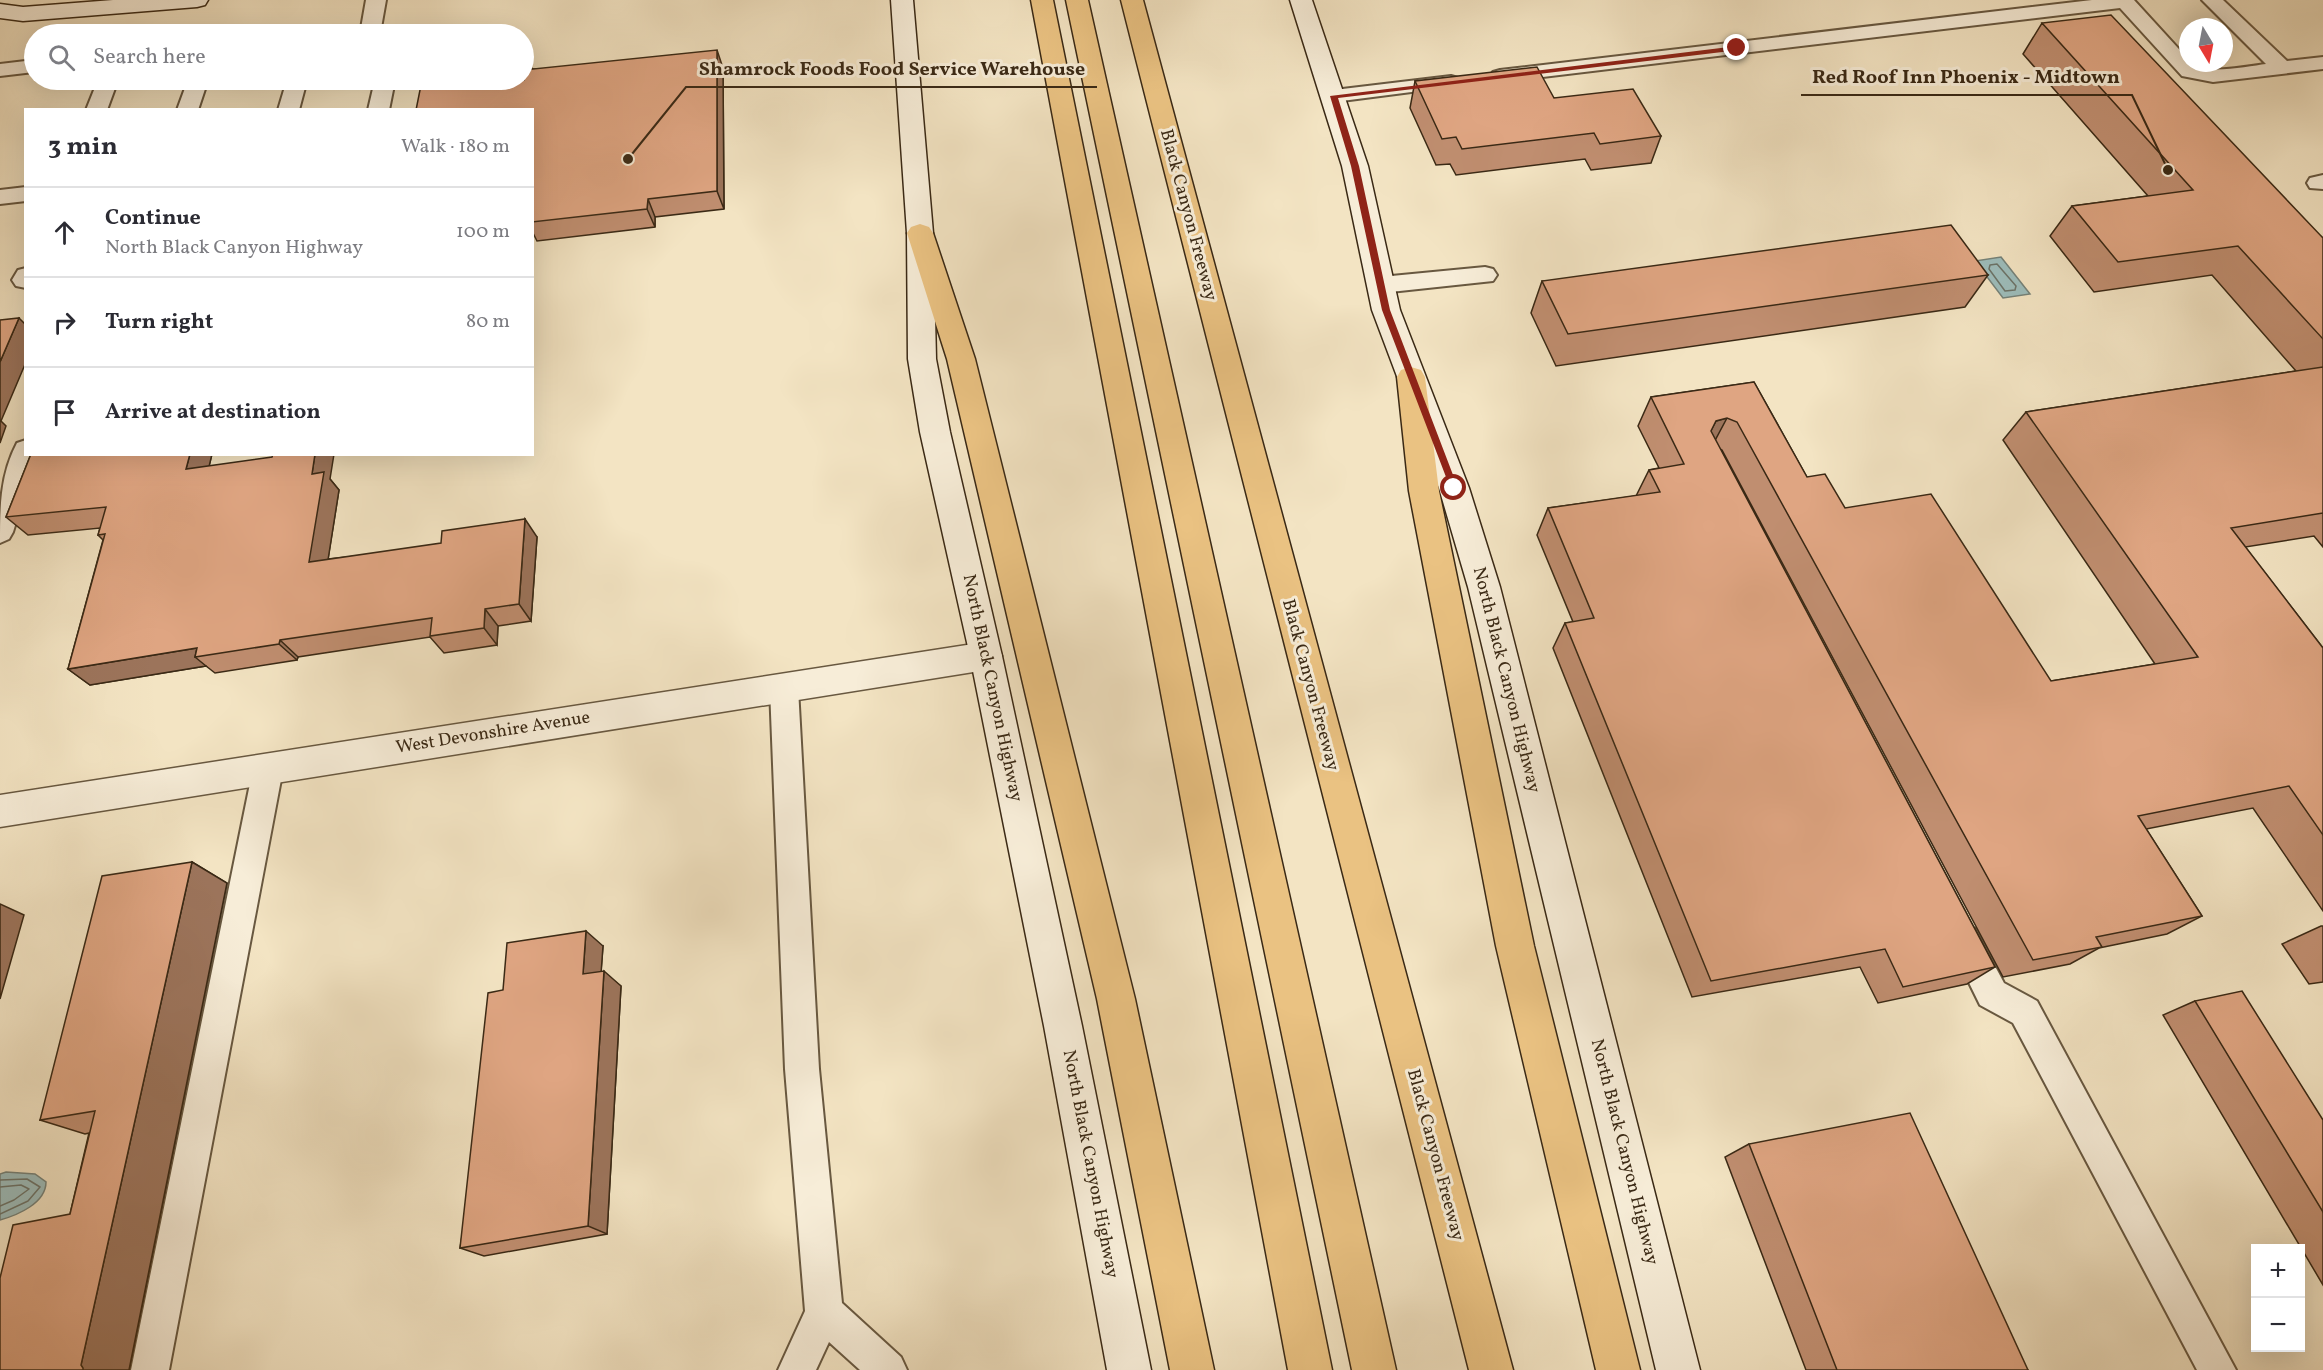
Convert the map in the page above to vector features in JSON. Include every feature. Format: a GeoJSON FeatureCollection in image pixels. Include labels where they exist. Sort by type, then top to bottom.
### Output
{"type":"FeatureCollection","features":[{"type":"Feature","properties":{"kind":"highway"},"geometry":{"type":"LineString","coordinates":[[1042,0],[1311,1370]]}},
{"type":"Feature","properties":{"kind":"highway"},"geometry":{"type":"LineString","coordinates":[[1077,0],[1374,1370]]}},
{"type":"Feature","properties":{"kind":"highway","name":"Black Canyon Freeway"},"geometry":{"type":"LineString","coordinates":[[1132,0],[1491,1370]]}},
{"type":"Feature","properties":{"kind":"highway"},"geometry":{"type":"LineString","coordinates":[[920,233],[961,359],[1111,976],[1192,1370]]}},
{"type":"Feature","properties":{"kind":"highway"},"geometry":{"type":"LineString","coordinates":[[1411,377],[1424,491],[1515,946],[1618,1370]]}},
{"type":"Feature","properties":{"kind":"main road"},"geometry":{"type":"LineString","coordinates":[[0,11],[23,14],[197,0]]}},
{"type":"Feature","properties":{"kind":"main road","name":"North Black Canyon Highway"},"geometry":{"type":"LineString","coordinates":[[903,0],[920,233],[922,359],[935,432],[986,656],[1063,1026],[1129,1370]]}},
{"type":"Feature","properties":{"kind":"main road","name":"North Black Canyon Highway"},"geometry":{"type":"LineString","coordinates":[[1302,0],[1355,166],[1386,310],[1454,488],[1484,587],[1678,1370]]}},
{"type":"Feature","properties":{"kind":"main road","name":"West Devonshire Avenue"},"geometry":{"type":"LineString","coordinates":[[0,811],[986,656]]}},
{"type":"Feature","properties":{"kind":"lane"},"geometry":{"type":"LineString","coordinates":[[372,24],[376,0]]}},
{"type":"Feature","properties":{"kind":"lane"},"geometry":{"type":"LineString","coordinates":[[2212,0],[2282,68]]}},
{"type":"Feature","properties":{"kind":"lane"},"geometry":{"type":"LineString","coordinates":[[1334,96],[2124,1],[2189,72],[2213,76],[2323,63]]}},
{"type":"Feature","properties":{"kind":"lane"},"geometry":{"type":"LineString","coordinates":[[0,69],[24,67]]}},
{"type":"Feature","properties":{"kind":"lane"},"geometry":{"type":"LineString","coordinates":[[97,108],[104,90]]}},
{"type":"Feature","properties":{"kind":"lane"},"geometry":{"type":"LineString","coordinates":[[188,108],[194,90]]}},
{"type":"Feature","properties":{"kind":"lane"},"geometry":{"type":"LineString","coordinates":[[289,108],[294,90]]}},
{"type":"Feature","properties":{"kind":"lane"},"geometry":{"type":"LineString","coordinates":[[378,108],[382,90]]}},
{"type":"Feature","properties":{"kind":"lane"},"geometry":{"type":"LineString","coordinates":[[0,197],[24,194]]}},
{"type":"Feature","properties":{"kind":"lane"},"geometry":{"type":"LineString","coordinates":[[1381,285],[1485,275]]}},
{"type":"Feature","properties":{"kind":"lane"},"geometry":{"type":"LineString","coordinates":[[0,532],[24,456]]}},
{"type":"Feature","properties":{"kind":"lane"},"geometry":{"type":"LineString","coordinates":[[784,688],[802,1069],[825,1312],[797,1370]]}},
{"type":"Feature","properties":{"kind":"lane"},"geometry":{"type":"LineString","coordinates":[[150,1370],[268,769]]}},
{"type":"Feature","properties":{"kind":"lane"},"geometry":{"type":"LineString","coordinates":[[1954,921],[1992,994],[2025,1012],[2217,1370]]}},
{"type":"Feature","properties":{"kind":"lane"},"geometry":{"type":"LineString","coordinates":[[825,1312],[888,1370]]}},
{"type":"Feature","properties":{"kind":"water"},"geometry":{"type":"Polygon","coordinates":[[[2001,257],[2030,294],[2003,298],[1975,261],[2001,257]]]}},
{"type":"Feature","properties":{"kind":"water"},"geometry":{"type":"Polygon","coordinates":[[[6,1172],[35,1174],[46,1182],[41,1196],[30,1207],[0,1220],[0,1174],[6,1172]]]}},
{"type":"Feature","properties":{"kind":"building"},"geometry":{"type":"Polygon","coordinates":[[[2111,15],[2323,238],[2323,339],[2238,246],[2118,262],[2072,206],[2193,190],[2042,23],[2111,15]]]}},
{"type":"Feature","properties":{"kind":"building"},"geometry":{"type":"Polygon","coordinates":[[[717,50],[717,191],[648,199],[647,209],[534,222],[534,108],[416,108],[420,90],[534,90],[534,69],[717,50]]]}},
{"type":"Feature","properties":{"kind":"building"},"geometry":{"type":"Polygon","coordinates":[[[1537,67],[1554,98],[1633,89],[1661,136],[1600,144],[1594,133],[1462,149],[1456,137],[1442,139],[1415,81],[1537,67]]]}},
{"type":"Feature","properties":{"kind":"building"},"geometry":{"type":"Polygon","coordinates":[[[1951,225],[1988,275],[1568,334],[1542,281],[1951,225]]]}},
{"type":"Feature","properties":{"kind":"building"},"geometry":{"type":"Polygon","coordinates":[[[19,318],[0,362],[0,320],[19,318]]]}},
{"type":"Feature","properties":{"kind":"building"},"geometry":{"type":"Polygon","coordinates":[[[2323,367],[2323,513],[2231,528],[2323,648],[2323,835],[2289,786],[2138,816],[2202,916],[2096,937],[2102,947],[2033,960],[1737,422],[1727,418],[1716,421],[1711,431],[1995,967],[1903,987],[1885,949],[1711,981],[1565,623],[1594,618],[1548,508],[1660,492],[1649,470],[1684,464],[1651,397],[1754,382],[1807,477],[1825,474],[1845,508],[1931,494],[2051,681],[2198,657],[2026,412],[2323,367]]]}},
{"type":"Feature","properties":{"kind":"building"},"geometry":{"type":"Polygon","coordinates":[[[30,456],[189,456],[186,469],[272,456],[315,456],[312,474],[324,472],[309,562],[441,543],[442,531],[525,519],[519,604],[485,609],[484,628],[430,636],[432,618],[280,640],[279,644],[195,657],[197,648],[68,669],[105,534],[98,535],[106,507],[6,517],[30,456]]]}},
{"type":"Feature","properties":{"kind":"building"},"geometry":{"type":"Polygon","coordinates":[[[192,862],[81,1365],[83,1370],[0,1370],[0,1278],[13,1225],[70,1214],[95,1111],[40,1120],[102,876],[192,862]]]}},
{"type":"Feature","properties":{"kind":"building"},"geometry":{"type":"Polygon","coordinates":[[[586,931],[583,974],[604,971],[588,1226],[460,1248],[488,993],[503,990],[507,943],[586,931]]]}},
{"type":"Feature","properties":{"kind":"building"},"geometry":{"type":"Polygon","coordinates":[[[2242,991],[2323,1120],[2323,1212],[2195,1001],[2242,991]]]}},
{"type":"Feature","properties":{"kind":"building"},"geometry":{"type":"Polygon","coordinates":[[[1910,1113],[2028,1370],[1837,1370],[1749,1144],[1910,1113]]]}},
{"type":"Feature","properties":{"kind":"place","name":"Shamrock Foods Food Service Warehouse"},"geometry":{"type":"Point","coordinates":[628,159]}},
{"type":"Feature","properties":{"kind":"place","name":"Red Roof Inn Phoenix - Midtown"},"geometry":{"type":"Point","coordinates":[2168,170]}},
{"type":"Feature","properties":{"kind":"route"},"geometry":{"type":"LineString","coordinates":[[1454,488],[1386,310],[1355,166],[1334,96],[1737,48]]}}]}
